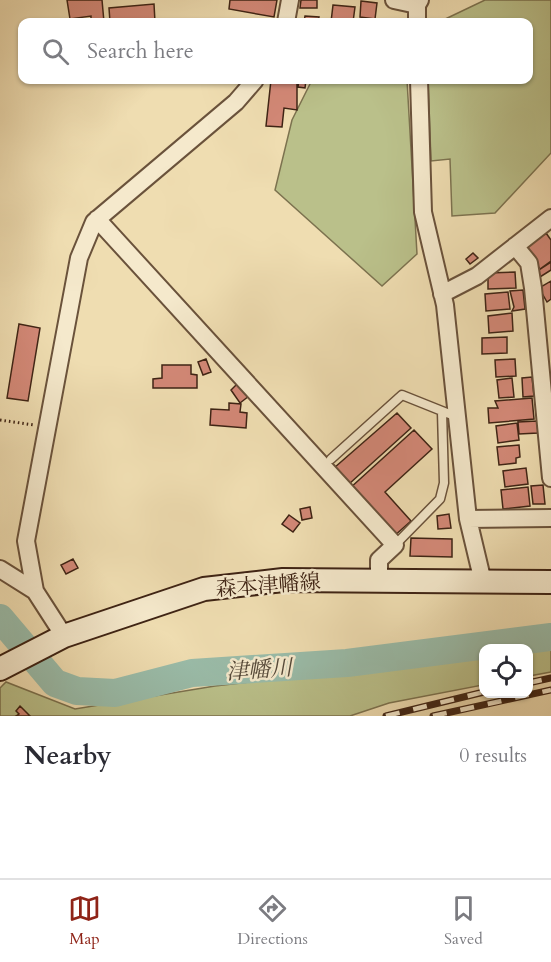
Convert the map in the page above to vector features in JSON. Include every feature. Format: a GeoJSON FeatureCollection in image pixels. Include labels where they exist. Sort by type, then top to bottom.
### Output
{"type":"FeatureCollection","features":[{"type":"Feature","properties":{"kind":"main road","name":"森本津幡線"},"geometry":{"type":"LineString","coordinates":[[0,669],[64,636],[204,589],[283,580],[551,582]]}},
{"type":"Feature","properties":{"kind":"street"},"geometry":{"type":"LineString","coordinates":[[287,18],[290,0]]}},
{"type":"Feature","properties":{"kind":"street"},"geometry":{"type":"LineString","coordinates":[[394,0],[418,2],[417,18]]}},
{"type":"Feature","properties":{"kind":"street"},"geometry":{"type":"LineString","coordinates":[[64,636],[35,591],[26,541],[79,258],[97,219],[236,102],[252,84]]}},
{"type":"Feature","properties":{"kind":"street"},"geometry":{"type":"LineString","coordinates":[[419,84],[423,212],[442,294],[450,415],[468,519],[483,582]]}},
{"type":"Feature","properties":{"kind":"street"},"geometry":{"type":"LineString","coordinates":[[442,294],[477,276],[551,218]]}},
{"type":"Feature","properties":{"kind":"street"},"geometry":{"type":"LineString","coordinates":[[97,219],[395,545],[379,560],[379,581]]}},
{"type":"Feature","properties":{"kind":"street"},"geometry":{"type":"LineString","coordinates":[[515,246],[529,262],[543,314],[551,478]]}},
{"type":"Feature","properties":{"kind":"street"},"geometry":{"type":"LineString","coordinates":[[468,519],[551,518]]}},
{"type":"Feature","properties":{"kind":"street"},"geometry":{"type":"LineString","coordinates":[[0,568],[35,591]]}},
{"type":"Feature","properties":{"kind":"lane"},"geometry":{"type":"LineString","coordinates":[[331,459],[402,396],[450,415],[444,483],[440,499],[395,545]]}},
{"type":"Feature","properties":{"kind":"path"},"geometry":{"type":"LineString","coordinates":[[0,420],[46,427]]}},
{"type":"Feature","properties":{"kind":"green space"},"geometry":{"type":"Polygon","coordinates":[[[485,0],[551,0],[551,153],[495,213],[452,216],[450,159],[431,161],[428,84],[533,84],[533,18],[447,18],[485,0]]]}},
{"type":"Feature","properties":{"kind":"green space"},"geometry":{"type":"Polygon","coordinates":[[[310,84],[407,84],[417,254],[382,286],[275,190],[292,120],[310,84]]]}},
{"type":"Feature","properties":{"kind":"green space"},"geometry":{"type":"Polygon","coordinates":[[[551,645],[551,672],[533,675],[533,648],[551,645]]]}},
{"type":"Feature","properties":{"kind":"green space"},"geometry":{"type":"Polygon","coordinates":[[[479,655],[479,686],[389,703],[350,716],[0,716],[0,688],[6,682],[75,709],[215,686],[479,655]]]}},
{"type":"Feature","properties":{"kind":"building"},"geometry":{"type":"Polygon","coordinates":[[[67,0],[102,0],[104,18],[91,18],[91,16],[70,18],[67,0]]]}},
{"type":"Feature","properties":{"kind":"building"},"geometry":{"type":"Polygon","coordinates":[[[230,0],[277,0],[274,17],[229,9],[230,0]]]}},
{"type":"Feature","properties":{"kind":"building"},"geometry":{"type":"Polygon","coordinates":[[[301,0],[317,0],[317,8],[300,8],[301,0]]]}},
{"type":"Feature","properties":{"kind":"building"},"geometry":{"type":"Polygon","coordinates":[[[361,1],[377,3],[375,18],[360,17],[361,1]]]}},
{"type":"Feature","properties":{"kind":"building"},"geometry":{"type":"Polygon","coordinates":[[[154,4],[155,18],[110,18],[109,8],[154,4]]]}},
{"type":"Feature","properties":{"kind":"building"},"geometry":{"type":"Polygon","coordinates":[[[333,5],[355,7],[354,18],[331,18],[333,5]]]}},
{"type":"Feature","properties":{"kind":"building"},"geometry":{"type":"Polygon","coordinates":[[[271,84],[297,84],[297,110],[284,108],[282,127],[266,126],[271,84]]]}},
{"type":"Feature","properties":{"kind":"building"},"geometry":{"type":"Polygon","coordinates":[[[298,84],[306,84],[305,88],[298,87],[298,84]]]}},
{"type":"Feature","properties":{"kind":"building"},"geometry":{"type":"Polygon","coordinates":[[[546,233],[551,240],[551,261],[540,269],[525,249],[546,233]]]}},
{"type":"Feature","properties":{"kind":"building"},"geometry":{"type":"Polygon","coordinates":[[[473,253],[478,258],[470,264],[466,259],[473,253]]]}},
{"type":"Feature","properties":{"kind":"building"},"geometry":{"type":"Polygon","coordinates":[[[551,262],[551,270],[540,277],[536,272],[551,262]]]}},
{"type":"Feature","properties":{"kind":"building"},"geometry":{"type":"Polygon","coordinates":[[[515,272],[516,288],[488,289],[488,273],[515,272]]]}},
{"type":"Feature","properties":{"kind":"building"},"geometry":{"type":"Polygon","coordinates":[[[551,281],[551,299],[547,302],[539,288],[551,281]]]}},
{"type":"Feature","properties":{"kind":"building"},"geometry":{"type":"Polygon","coordinates":[[[523,290],[525,309],[512,311],[514,307],[510,291],[523,290]]]}},
{"type":"Feature","properties":{"kind":"building"},"geometry":{"type":"Polygon","coordinates":[[[508,292],[510,309],[486,311],[485,294],[508,292]]]}},
{"type":"Feature","properties":{"kind":"building"},"geometry":{"type":"Polygon","coordinates":[[[512,313],[513,331],[489,333],[488,316],[512,313]]]}},
{"type":"Feature","properties":{"kind":"building"},"geometry":{"type":"Polygon","coordinates":[[[19,324],[40,328],[28,401],[7,398],[19,324]]]}},
{"type":"Feature","properties":{"kind":"building"},"geometry":{"type":"Polygon","coordinates":[[[507,337],[507,353],[482,354],[482,338],[507,337]]]}},
{"type":"Feature","properties":{"kind":"building"},"geometry":{"type":"Polygon","coordinates":[[[206,359],[211,372],[203,375],[198,362],[206,359]]]}},
{"type":"Feature","properties":{"kind":"building"},"geometry":{"type":"Polygon","coordinates":[[[515,359],[516,376],[496,377],[495,360],[515,359]]]}},
{"type":"Feature","properties":{"kind":"building"},"geometry":{"type":"Polygon","coordinates":[[[162,365],[191,365],[191,374],[197,375],[197,388],[153,388],[153,379],[162,378],[162,365]]]}},
{"type":"Feature","properties":{"kind":"building"},"geometry":{"type":"Polygon","coordinates":[[[532,377],[534,396],[523,397],[522,378],[532,377]]]}},
{"type":"Feature","properties":{"kind":"building"},"geometry":{"type":"Polygon","coordinates":[[[512,378],[514,397],[499,398],[497,380],[512,378]]]}},
{"type":"Feature","properties":{"kind":"building"},"geometry":{"type":"Polygon","coordinates":[[[238,383],[249,396],[240,403],[231,390],[238,383]]]}},
{"type":"Feature","properties":{"kind":"building"},"geometry":{"type":"Polygon","coordinates":[[[532,398],[534,419],[489,423],[488,408],[498,408],[495,401],[532,398]]]}},
{"type":"Feature","properties":{"kind":"building"},"geometry":{"type":"Polygon","coordinates":[[[229,403],[241,404],[240,412],[247,413],[246,428],[210,425],[211,409],[229,410],[229,403]]]}},
{"type":"Feature","properties":{"kind":"building"},"geometry":{"type":"Polygon","coordinates":[[[397,413],[411,428],[349,484],[334,468],[397,413]]]}},
{"type":"Feature","properties":{"kind":"building"},"geometry":{"type":"Polygon","coordinates":[[[537,421],[538,433],[519,434],[518,422],[537,421]]]}},
{"type":"Feature","properties":{"kind":"building"},"geometry":{"type":"Polygon","coordinates":[[[517,423],[519,440],[498,443],[496,426],[517,423]]]}},
{"type":"Feature","properties":{"kind":"building"},"geometry":{"type":"Polygon","coordinates":[[[414,430],[432,449],[385,492],[411,521],[393,537],[349,489],[414,430]]]}},
{"type":"Feature","properties":{"kind":"building"},"geometry":{"type":"Polygon","coordinates":[[[519,445],[520,457],[516,458],[516,463],[499,465],[497,447],[519,445]]]}},
{"type":"Feature","properties":{"kind":"building"},"geometry":{"type":"Polygon","coordinates":[[[526,468],[528,484],[505,487],[503,471],[526,468]]]}},
{"type":"Feature","properties":{"kind":"building"},"geometry":{"type":"Polygon","coordinates":[[[543,485],[545,504],[533,504],[531,486],[543,485]]]}},
{"type":"Feature","properties":{"kind":"building"},"geometry":{"type":"Polygon","coordinates":[[[528,487],[530,506],[503,509],[501,490],[528,487]]]}},
{"type":"Feature","properties":{"kind":"building"},"geometry":{"type":"Polygon","coordinates":[[[310,507],[312,518],[302,520],[300,509],[310,507]]]}},
{"type":"Feature","properties":{"kind":"building"},"geometry":{"type":"Polygon","coordinates":[[[449,514],[451,528],[438,529],[437,516],[449,514]]]}},
{"type":"Feature","properties":{"kind":"building"},"geometry":{"type":"Polygon","coordinates":[[[289,515],[300,523],[293,532],[282,524],[289,515]]]}},
{"type":"Feature","properties":{"kind":"building"},"geometry":{"type":"Polygon","coordinates":[[[411,538],[452,539],[452,557],[410,556],[411,538]]]}},
{"type":"Feature","properties":{"kind":"building"},"geometry":{"type":"Polygon","coordinates":[[[73,559],[78,568],[66,574],[61,565],[73,559]]]}},
{"type":"Feature","properties":{"kind":"building"},"geometry":{"type":"Polygon","coordinates":[[[20,706],[30,716],[16,716],[19,714],[16,711],[20,706]]]}},
{"type":"Feature","properties":{"kind":"waterway","name":"津幡川"},"geometry":{"type":"LineString","coordinates":[[0,618],[55,683],[77,691],[115,693],[192,673],[347,663],[551,637]]}},
{"type":"Feature","properties":{"kind":"railway"},"geometry":{"type":"LineString","coordinates":[[533,682],[551,678]]}},
{"type":"Feature","properties":{"kind":"railway"},"geometry":{"type":"LineString","coordinates":[[433,716],[551,690]]}},
{"type":"Feature","properties":{"kind":"railway"},"geometry":{"type":"LineString","coordinates":[[386,716],[479,693]]}}]}
